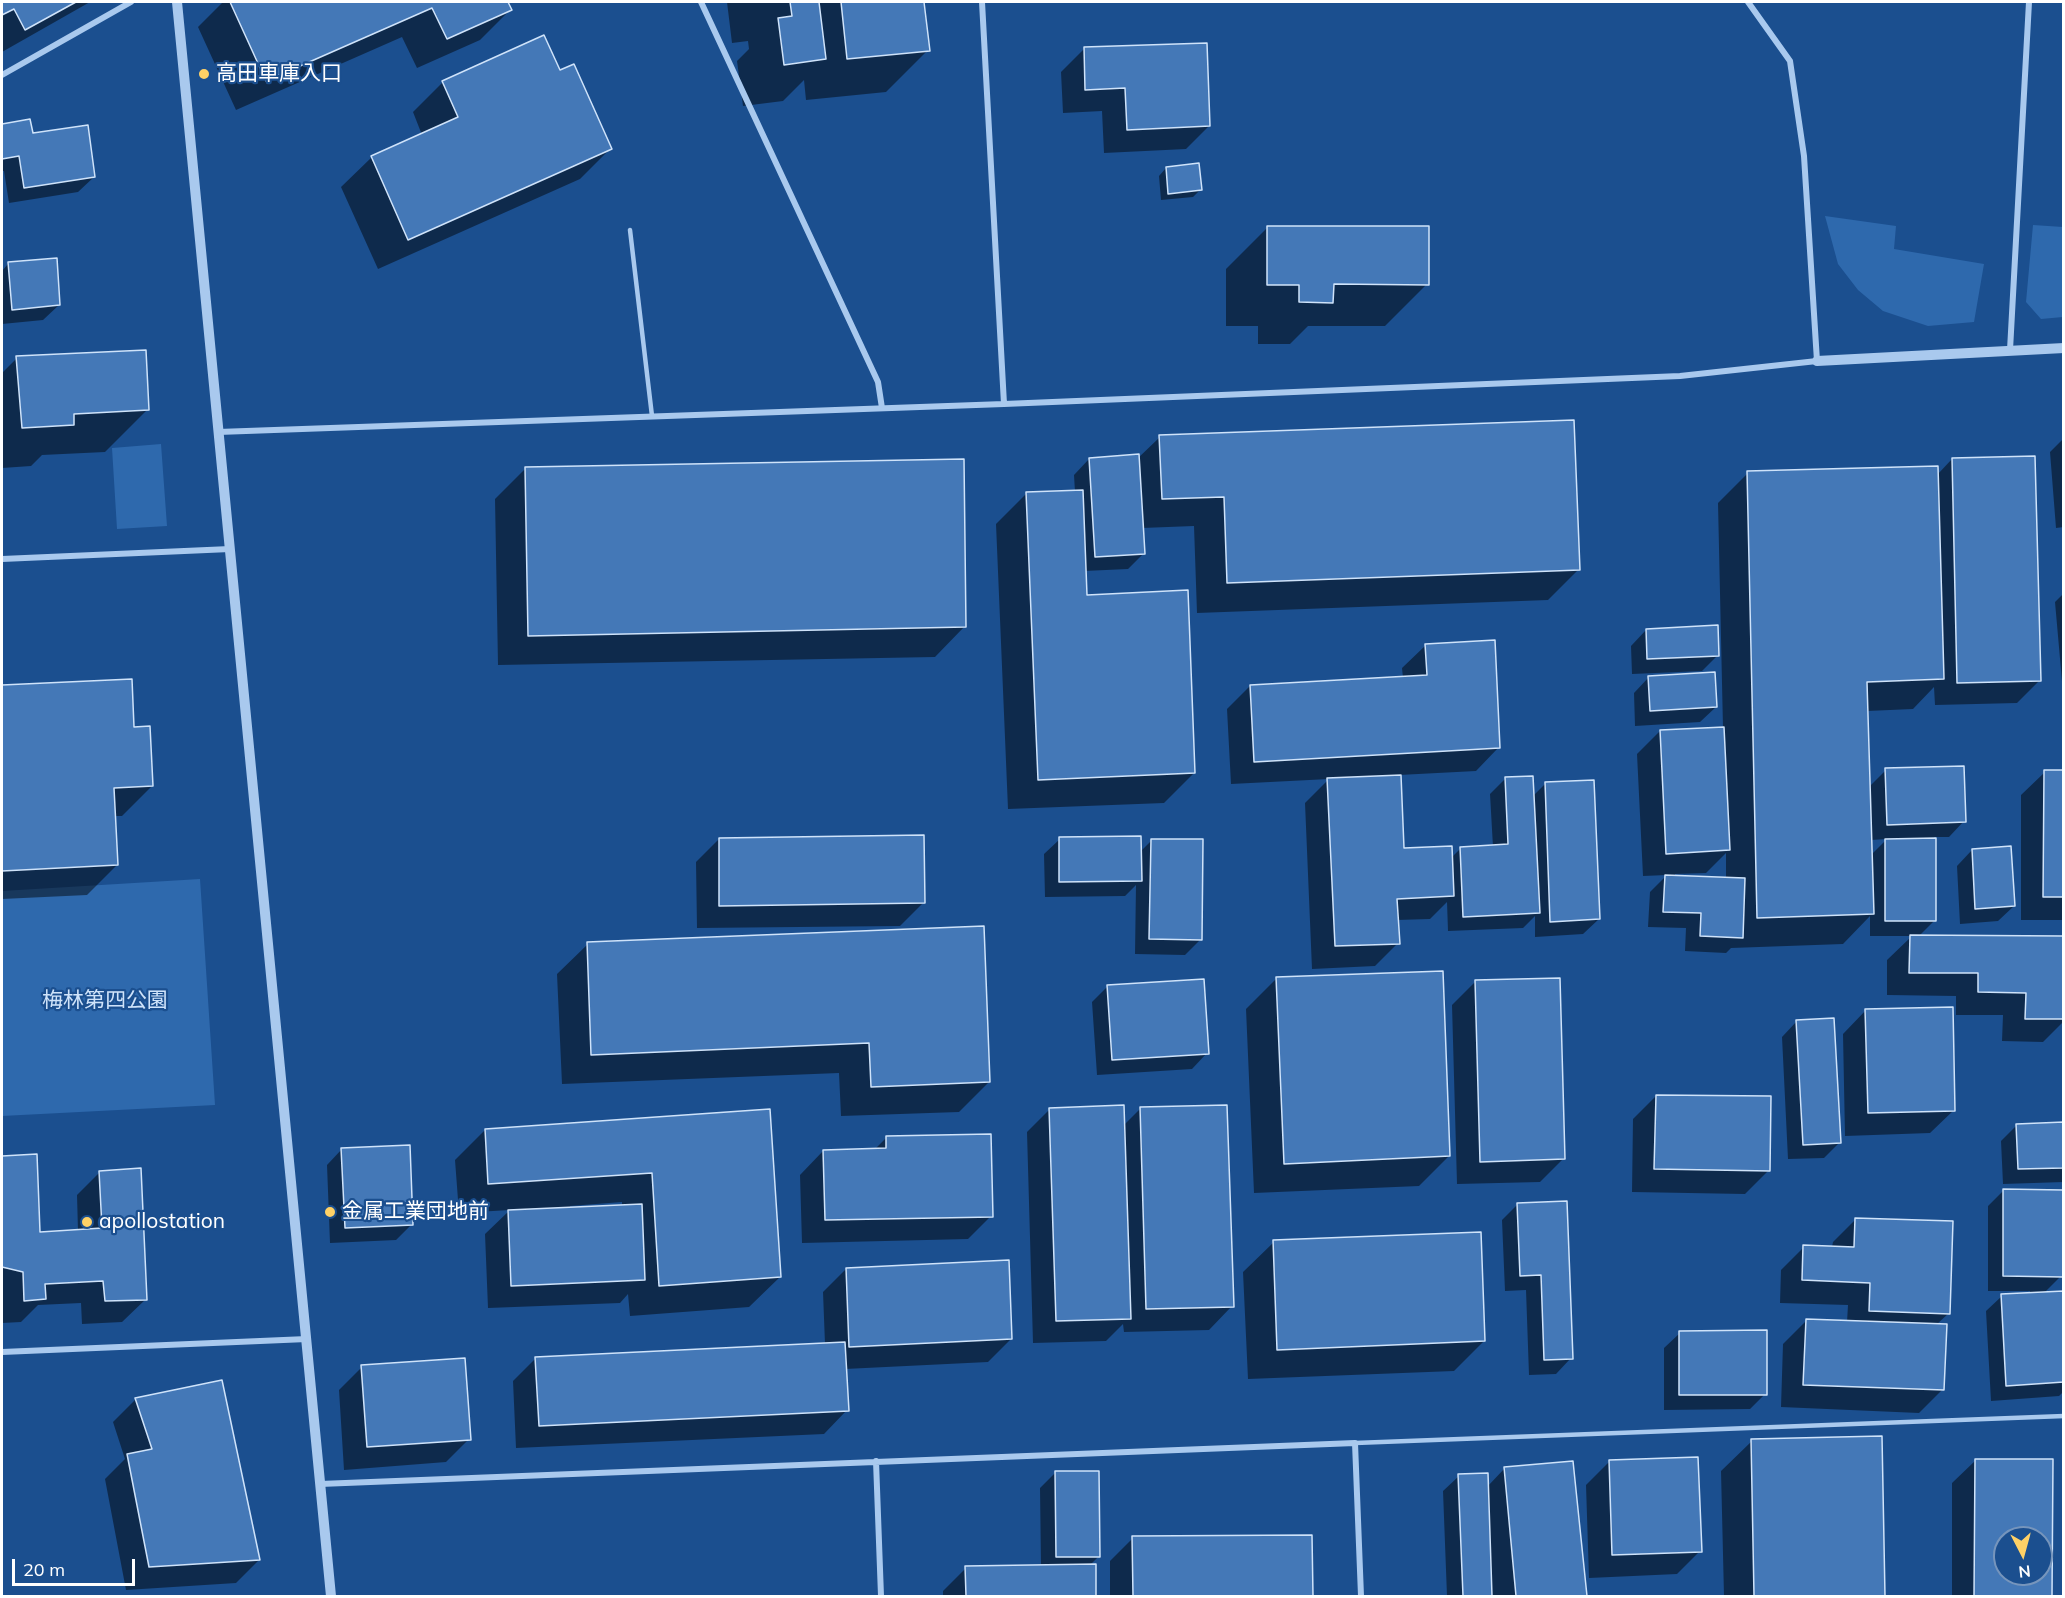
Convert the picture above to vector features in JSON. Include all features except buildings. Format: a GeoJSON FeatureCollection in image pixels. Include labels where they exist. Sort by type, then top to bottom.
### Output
{"type":"FeatureCollection","features":[{"type":"Feature","properties":{"kind":"street"},"geometry":{"type":"LineString","coordinates":[[2,75],[131,2]]}},
{"type":"Feature","properties":{"kind":"street"},"geometry":{"type":"LineString","coordinates":[[177,2],[331,1596]]}},
{"type":"Feature","properties":{"kind":"street"},"geometry":{"type":"LineString","coordinates":[[701,2],[878,382],[882,408]]}},
{"type":"Feature","properties":{"kind":"street"},"geometry":{"type":"LineString","coordinates":[[982,2],[1004,404]]}},
{"type":"Feature","properties":{"kind":"street"},"geometry":{"type":"LineString","coordinates":[[1748,2],[1790,61],[1804,156],[1817,361]]}},
{"type":"Feature","properties":{"kind":"street"},"geometry":{"type":"LineString","coordinates":[[2010,350],[2029,2]]}},
{"type":"Feature","properties":{"kind":"street"},"geometry":{"type":"LineString","coordinates":[[217,432],[1004,404],[1680,376],[1817,361],[2064,348]]}},
{"type":"Feature","properties":{"kind":"street"},"geometry":{"type":"LineString","coordinates":[[2,559],[230,549]]}},
{"type":"Feature","properties":{"kind":"street"},"geometry":{"type":"LineString","coordinates":[[2,1352],[307,1339]]}},
{"type":"Feature","properties":{"kind":"street"},"geometry":{"type":"LineString","coordinates":[[320,1484],[1355,1443],[1361,1596]]}},
{"type":"Feature","properties":{"kind":"street"},"geometry":{"type":"LineString","coordinates":[[876,1461],[881,1596]]}},
{"type":"Feature","properties":{"kind":"lane"},"geometry":{"type":"LineString","coordinates":[[630,230],[652,416]]}},
{"type":"Feature","properties":{"kind":"lane"},"geometry":{"type":"LineString","coordinates":[[1355,1443],[2064,1416]]}},
{"type":"Feature","properties":{"kind":"green space"},"geometry":{"type":"Polygon","coordinates":[[[1825,216],[1896,226],[1894,249],[1984,264],[1974,322],[1928,326],[1883,311],[1858,290],[1838,264],[1825,216]]]}},
{"type":"Feature","properties":{"kind":"green space"},"geometry":{"type":"Polygon","coordinates":[[[2033,225],[2063,227],[2063,317],[2041,319],[2026,302],[2033,225]]]}},
{"type":"Feature","properties":{"kind":"green space"},"geometry":{"type":"Polygon","coordinates":[[[161,444],[167,526],[117,529],[112,448],[161,444]]]}},
{"type":"Feature","properties":{"kind":"green space","name":"梅林第四公園"},"geometry":{"type":"Polygon","coordinates":[[[200,879],[215,1105],[2,1116],[2,891],[200,879]]]}},
{"type":"Feature","properties":{"kind":"place","name":"高田車庫入口"},"geometry":{"type":"Point","coordinates":[204,74]}},
{"type":"Feature","properties":{"kind":"place","name":"金属工業団地前"},"geometry":{"type":"Point","coordinates":[330,1212]}},
{"type":"Feature","properties":{"kind":"place","name":"apollostation"},"geometry":{"type":"Point","coordinates":[87,1222]}}]}
